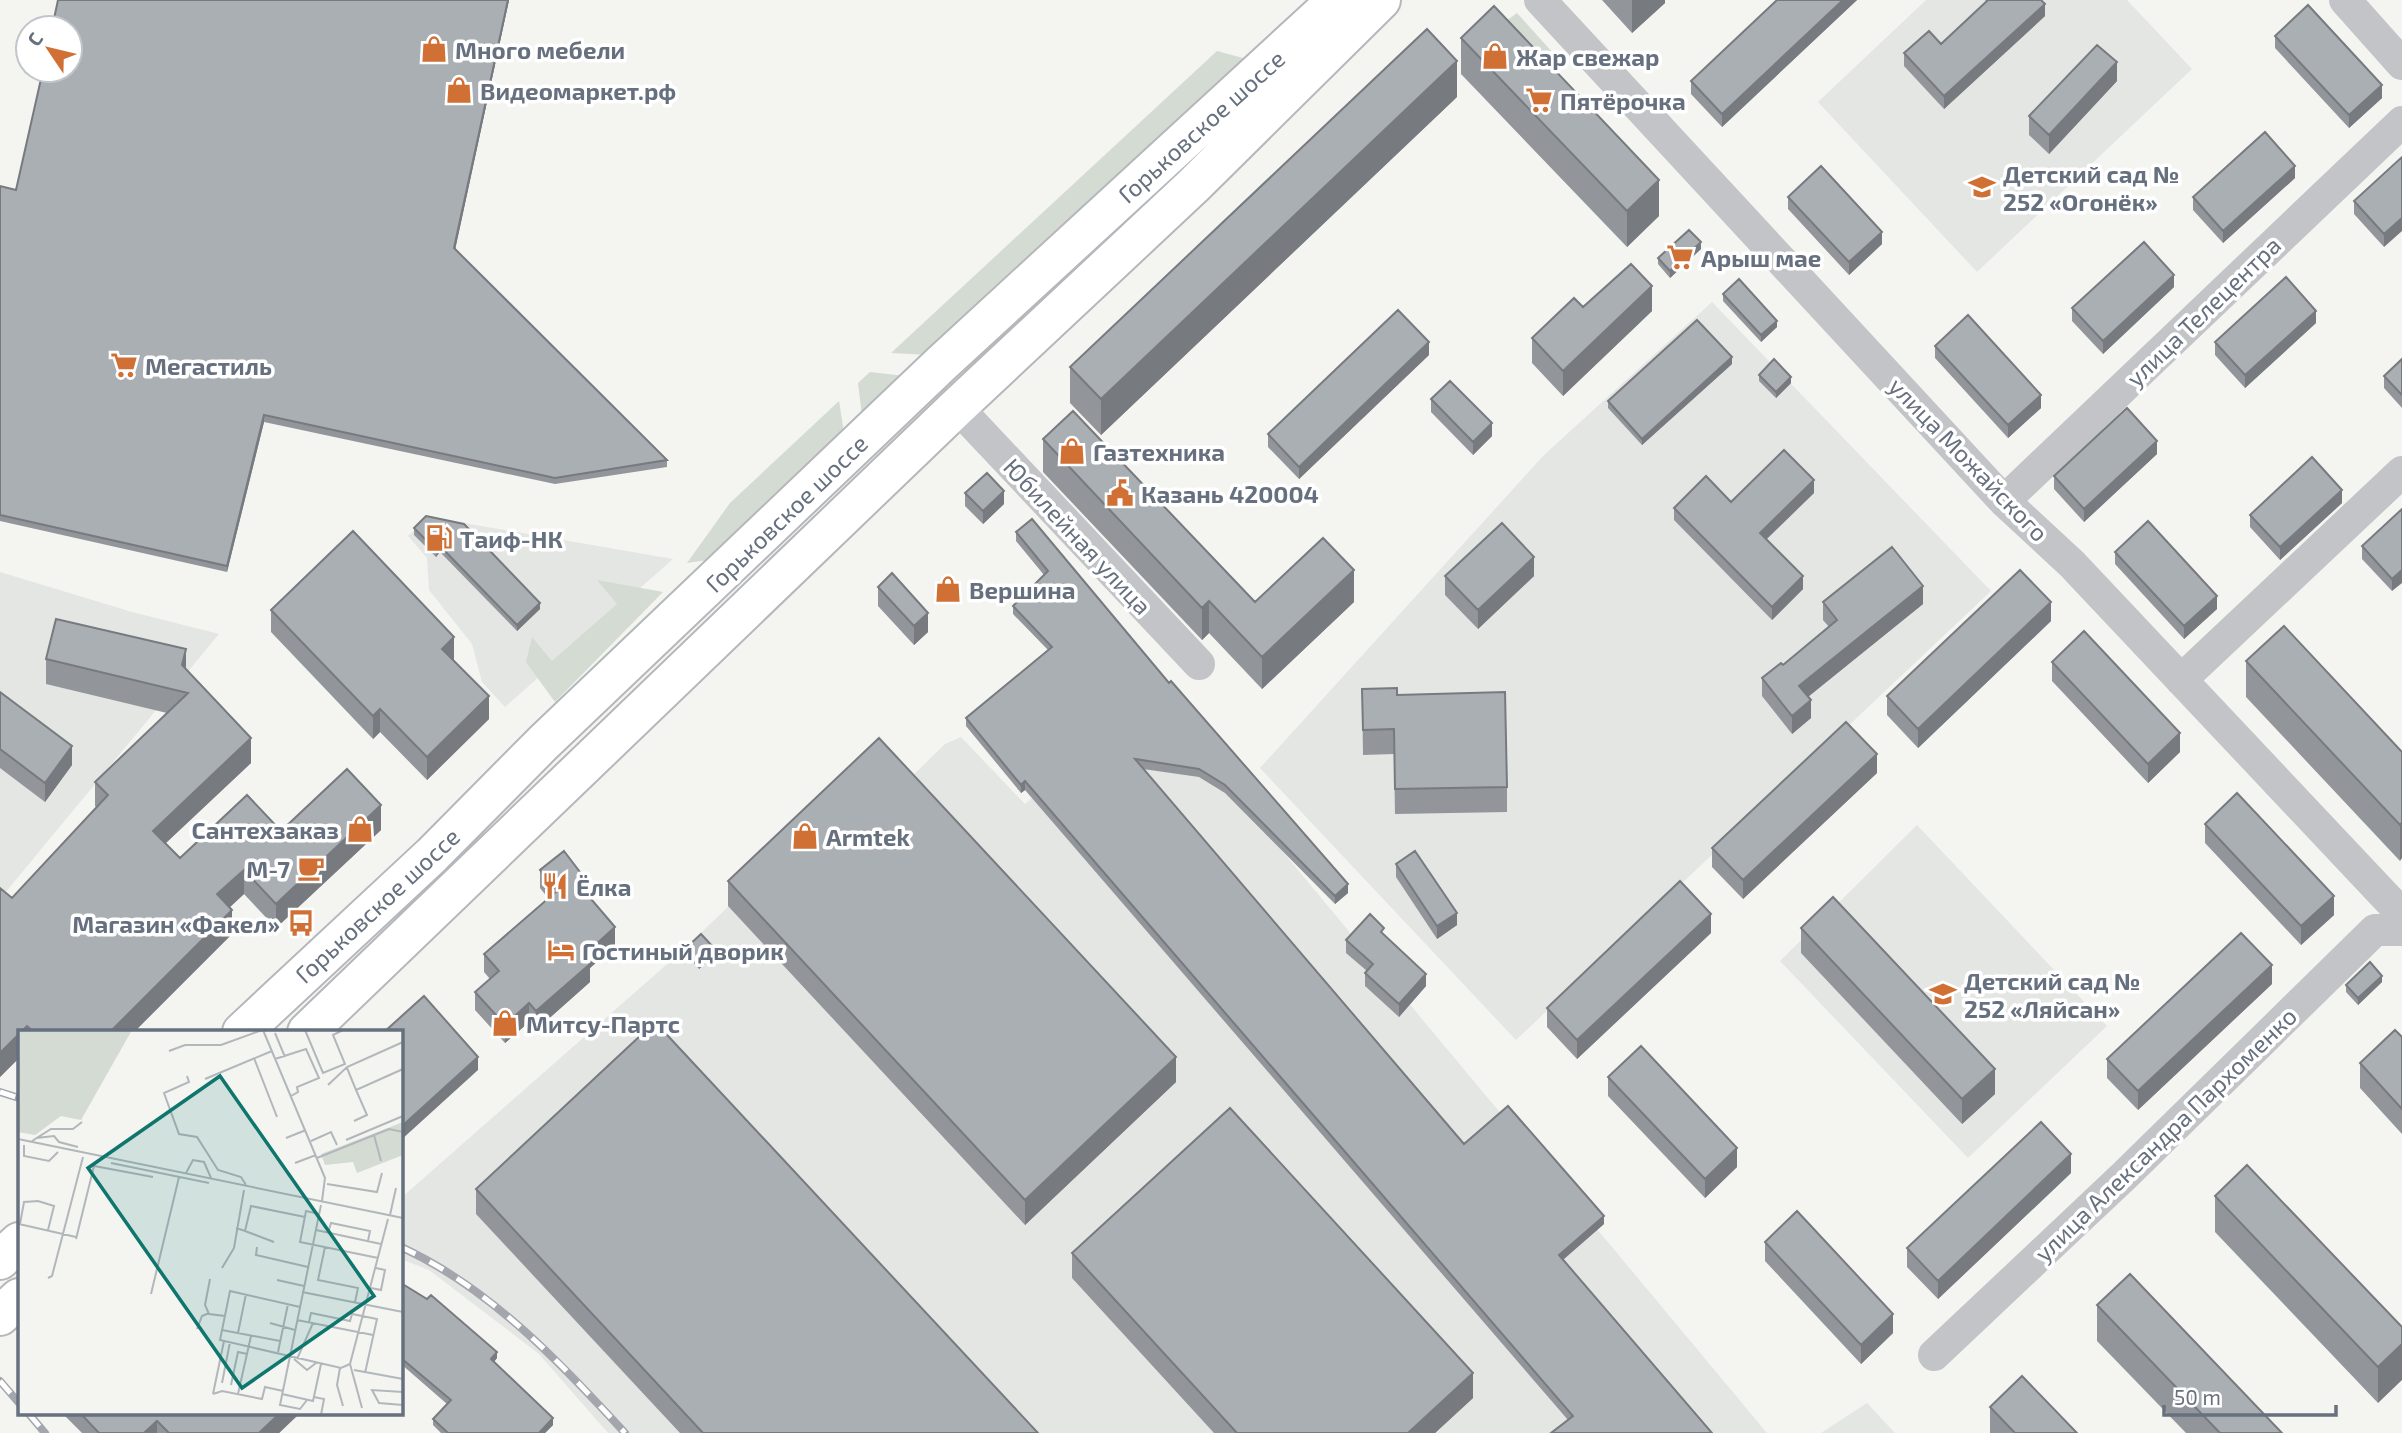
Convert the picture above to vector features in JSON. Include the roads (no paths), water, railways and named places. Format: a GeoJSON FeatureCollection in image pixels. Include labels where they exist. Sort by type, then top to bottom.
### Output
{"type":"FeatureCollection","features":[{"type":"Feature","properties":{"kind":"main road","name":"Горьковское шоссе"},"geometry":{"type":"LineString","coordinates":[[244,1030],[432,855],[543,743],[942,363],[1338,0]]}},
{"type":"Feature","properties":{"kind":"main road","name":"Горьковское шоссе"},"geometry":{"type":"LineString","coordinates":[[309,1030],[957,407],[1193,186],[1381,0]]}},
{"type":"Feature","properties":{"kind":"main road"},"geometry":{"type":"LineString","coordinates":[[0,1260],[18,1243]]}},
{"type":"Feature","properties":{"kind":"main road"},"geometry":{"type":"LineString","coordinates":[[0,1316],[18,1299]]}},
{"type":"Feature","properties":{"kind":"street","name":"улица Можайского"},"geometry":{"type":"LineString","coordinates":[[1539,0],[2004,501],[2071,564],[2402,914]]}},
{"type":"Feature","properties":{"kind":"street"},"geometry":{"type":"LineString","coordinates":[[2345,0],[2402,64]]}},
{"type":"Feature","properties":{"kind":"street","name":"улица Телецентра"},"geometry":{"type":"LineString","coordinates":[[2004,501],[2402,122]]}},
{"type":"Feature","properties":{"kind":"street","name":"Юбилейная улица"},"geometry":{"type":"LineString","coordinates":[[957,407],[1199,664]]}},
{"type":"Feature","properties":{"kind":"street"},"geometry":{"type":"LineString","coordinates":[[2181,680],[2402,471]]}},
{"type":"Feature","properties":{"kind":"street","name":"улица Александра Пархоменко"},"geometry":{"type":"LineString","coordinates":[[1934,1355],[2125,1175],[2375,930],[2402,930]]}},
{"type":"Feature","properties":{"kind":"railway"},"geometry":{"type":"LineString","coordinates":[[0,1092],[18,1098]]}},
{"type":"Feature","properties":{"kind":"railway"},"geometry":{"type":"LineString","coordinates":[[402,1248],[434,1264],[494,1305],[549,1354],[625,1433]]}},
{"type":"Feature","properties":{"kind":"railway"},"geometry":{"type":"LineString","coordinates":[[0,1381],[18,1402]]}},
{"type":"Feature","properties":{"kind":"railway"},"geometry":{"type":"LineString","coordinates":[[31,1416],[45,1433]]}},
{"type":"Feature","properties":{"kind":"place","name":"Много мебели"},"geometry":{"type":"Point","coordinates":[434,49]}},
{"type":"Feature","properties":{"kind":"place","name":"Жар свежар"},"geometry":{"type":"Point","coordinates":[1495,56]}},
{"type":"Feature","properties":{"kind":"place","name":"Видеомаркет.рф"},"geometry":{"type":"Point","coordinates":[459,90]}},
{"type":"Feature","properties":{"kind":"place","name":"Пятёрочка"},"geometry":{"type":"Point","coordinates":[1539,100]}},
{"type":"Feature","properties":{"kind":"place","name":"Детский сад № 252 «Огонёк»"},"geometry":{"type":"Point","coordinates":[1982,187]}},
{"type":"Feature","properties":{"kind":"place","name":"Арыш мае"},"geometry":{"type":"Point","coordinates":[1680,257]}},
{"type":"Feature","properties":{"kind":"place","name":"Мегастиль"},"geometry":{"type":"Point","coordinates":[124,365]}},
{"type":"Feature","properties":{"kind":"place","name":"Газтехника"},"geometry":{"type":"Point","coordinates":[1072,451]}},
{"type":"Feature","properties":{"kind":"place","name":"Казань 420004"},"geometry":{"type":"Point","coordinates":[1120,493]}},
{"type":"Feature","properties":{"kind":"place","name":"Таиф-НК"},"geometry":{"type":"Point","coordinates":[439,538]}},
{"type":"Feature","properties":{"kind":"place","name":"Вершина"},"geometry":{"type":"Point","coordinates":[948,589]}},
{"type":"Feature","properties":{"kind":"place","name":"Сантехзаказ"},"geometry":{"type":"Point","coordinates":[360,829]}},
{"type":"Feature","properties":{"kind":"place","name":"Armtek"},"geometry":{"type":"Point","coordinates":[805,836]}},
{"type":"Feature","properties":{"kind":"place","name":"М-7"},"geometry":{"type":"Point","coordinates":[311,868]}},
{"type":"Feature","properties":{"kind":"place","name":"Ёлка"},"geometry":{"type":"Point","coordinates":[555,886]}},
{"type":"Feature","properties":{"kind":"place","name":"Магазин «Факел»"},"geometry":{"type":"Point","coordinates":[301,923]}},
{"type":"Feature","properties":{"kind":"place","name":"Гостиный дворик"},"geometry":{"type":"Point","coordinates":[561,950]}},
{"type":"Feature","properties":{"kind":"place","name":"Детский сад № 252 «Ляйсан»"},"geometry":{"type":"Point","coordinates":[1943,994]}},
{"type":"Feature","properties":{"kind":"place","name":"Митсу-Партс"},"geometry":{"type":"Point","coordinates":[505,1023]}}]}
